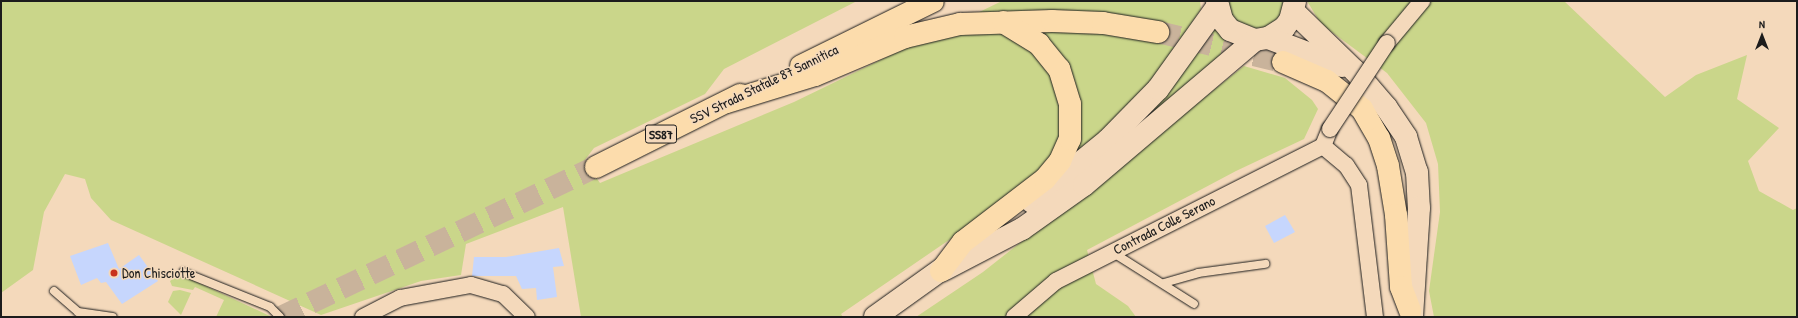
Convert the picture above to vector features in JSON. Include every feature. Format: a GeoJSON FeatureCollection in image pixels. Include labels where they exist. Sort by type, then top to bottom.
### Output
{"type":"FeatureCollection","features":[{"type":"Feature","properties":{"kind":"main road"},"geometry":{"type":"LineString","coordinates":[[833,51],[901,1]]}},
{"type":"Feature","properties":{"kind":"main road","name":"SSV Strada Statale 87 Sannitica"},"geometry":{"type":"LineString","coordinates":[[596,167],[933,1]]}},
{"type":"Feature","properties":{"kind":"main road"},"geometry":{"type":"LineString","coordinates":[[874,317],[940,271],[1050,188],[1108,140],[1158,89],[1217,4],[1230,30],[1355,71]]}},
{"type":"Feature","properties":{"kind":"main road"},"geometry":{"type":"LineString","coordinates":[[940,271],[1022,229],[1084,185],[1261,39],[1284,28],[1294,6],[1386,106],[1406,137],[1417,172],[1418,245],[1411,314]]}},
{"type":"Feature","properties":{"kind":"main road"},"geometry":{"type":"LineString","coordinates":[[940,271],[963,242],[1045,180],[1060,161],[1070,138],[1070,104],[1059,69],[1044,50],[1003,22]]}},
{"type":"Feature","properties":{"kind":"main road"},"geometry":{"type":"LineString","coordinates":[[727,102],[815,76],[905,37],[960,24],[1003,22],[1103,23],[1158,32]]}},
{"type":"Feature","properties":{"kind":"main road"},"geometry":{"type":"LineString","coordinates":[[1283,62],[1327,81],[1362,109],[1379,138],[1388,166],[1396,215],[1400,287],[1411,314]]}},
{"type":"Feature","properties":{"kind":"street"},"geometry":{"type":"LineString","coordinates":[[1375,317],[1359,185],[1346,165],[1323,146],[1330,129],[1387,44],[1422,1]]}},
{"type":"Feature","properties":{"kind":"street","name":"Contrada Colle Serano"},"geometry":{"type":"LineString","coordinates":[[1014,317],[1056,281],[1112,251],[1323,146]]}},
{"type":"Feature","properties":{"kind":"street"},"geometry":{"type":"LineString","coordinates":[[368,316],[400,298],[471,285],[503,294],[527,317]]}},
{"type":"Feature","properties":{"kind":"lane"},"geometry":{"type":"LineString","coordinates":[[1112,251],[1164,283],[1194,304]]}},
{"type":"Feature","properties":{"kind":"lane"},"geometry":{"type":"LineString","coordinates":[[1164,283],[1198,273],[1265,264]]}},
{"type":"Feature","properties":{"kind":"lane"},"geometry":{"type":"LineString","coordinates":[[184,272],[270,307],[280,317]]}},
{"type":"Feature","properties":{"kind":"lane"},"geometry":{"type":"LineString","coordinates":[[54,291],[78,312],[113,317]]}},
{"type":"Feature","properties":{"kind":"green space"},"geometry":{"type":"Polygon","coordinates":[[[1,1],[857,1],[724,69],[705,94],[594,148],[584,161],[600,183],[794,102],[1002,1],[1200,1],[1201,9],[1154,80],[1111,129],[841,314],[843,317],[581,317],[563,207],[466,244],[461,275],[421,281],[321,315],[111,220],[91,198],[85,179],[65,174],[44,212],[33,270],[1,293],[1,1]]]}},
{"type":"Feature","properties":{"kind":"green space"},"geometry":{"type":"Polygon","coordinates":[[[1227,1],[1284,1],[1280,17],[1274,24],[1257,31],[1233,19],[1227,1]]]}},
{"type":"Feature","properties":{"kind":"green space"},"geometry":{"type":"Polygon","coordinates":[[[1307,1],[1564,1],[1665,97],[1696,75],[1747,55],[1737,99],[1779,128],[1748,161],[1759,191],[1793,210],[1797,208],[1797,317],[1434,317],[1429,291],[1440,212],[1438,164],[1426,123],[1387,73],[1321,24],[1307,1]]]}},
{"type":"Feature","properties":{"kind":"green space"},"geometry":{"type":"Polygon","coordinates":[[[1216,22],[1241,44],[1148,118],[1157,104],[1216,22]]]}},
{"type":"Feature","properties":{"kind":"green space"},"geometry":{"type":"Polygon","coordinates":[[[1244,66],[1285,78],[1312,100],[1318,109],[1304,139],[1236,171],[1087,250],[1096,284],[1128,306],[1136,317],[916,317],[983,272],[1244,66]]]}},
{"type":"Feature","properties":{"kind":"green space"},"geometry":{"type":"Polygon","coordinates":[[[177,276],[184,276],[272,317],[216,317],[224,300],[195,287],[193,290],[172,286],[170,281],[177,276]]]}},
{"type":"Feature","properties":{"kind":"green space"},"geometry":{"type":"Polygon","coordinates":[[[180,290],[191,293],[181,315],[168,302],[173,291],[180,290]]]}},
{"type":"Feature","properties":{"kind":"building"},"geometry":{"type":"Polygon","coordinates":[[[1285,215],[1295,232],[1274,243],[1265,226],[1285,215]]]}},
{"type":"Feature","properties":{"kind":"building","name":"Don Chisciotte"},"geometry":{"type":"Polygon","coordinates":[[[108,243],[119,269],[139,255],[158,281],[122,304],[106,282],[101,283],[97,278],[81,285],[70,256],[108,243]]]}},
{"type":"Feature","properties":{"kind":"building"},"geometry":{"type":"Polygon","coordinates":[[[559,248],[564,266],[553,267],[557,297],[537,300],[536,288],[522,289],[516,276],[472,276],[474,257],[506,257],[559,248]]]}},
{"type":"Feature","properties":{"kind":"tunnel"},"geometry":{"type":"LineString","coordinates":[[1158,32],[1283,62]]}},
{"type":"Feature","properties":{"kind":"tunnel"},"geometry":{"type":"LineString","coordinates":[[281,317],[596,167]]}},
{"type":"Feature","properties":{"kind":"place","name":"Don Chisciotte"},"geometry":{"type":"Point","coordinates":[114,273]}}]}
